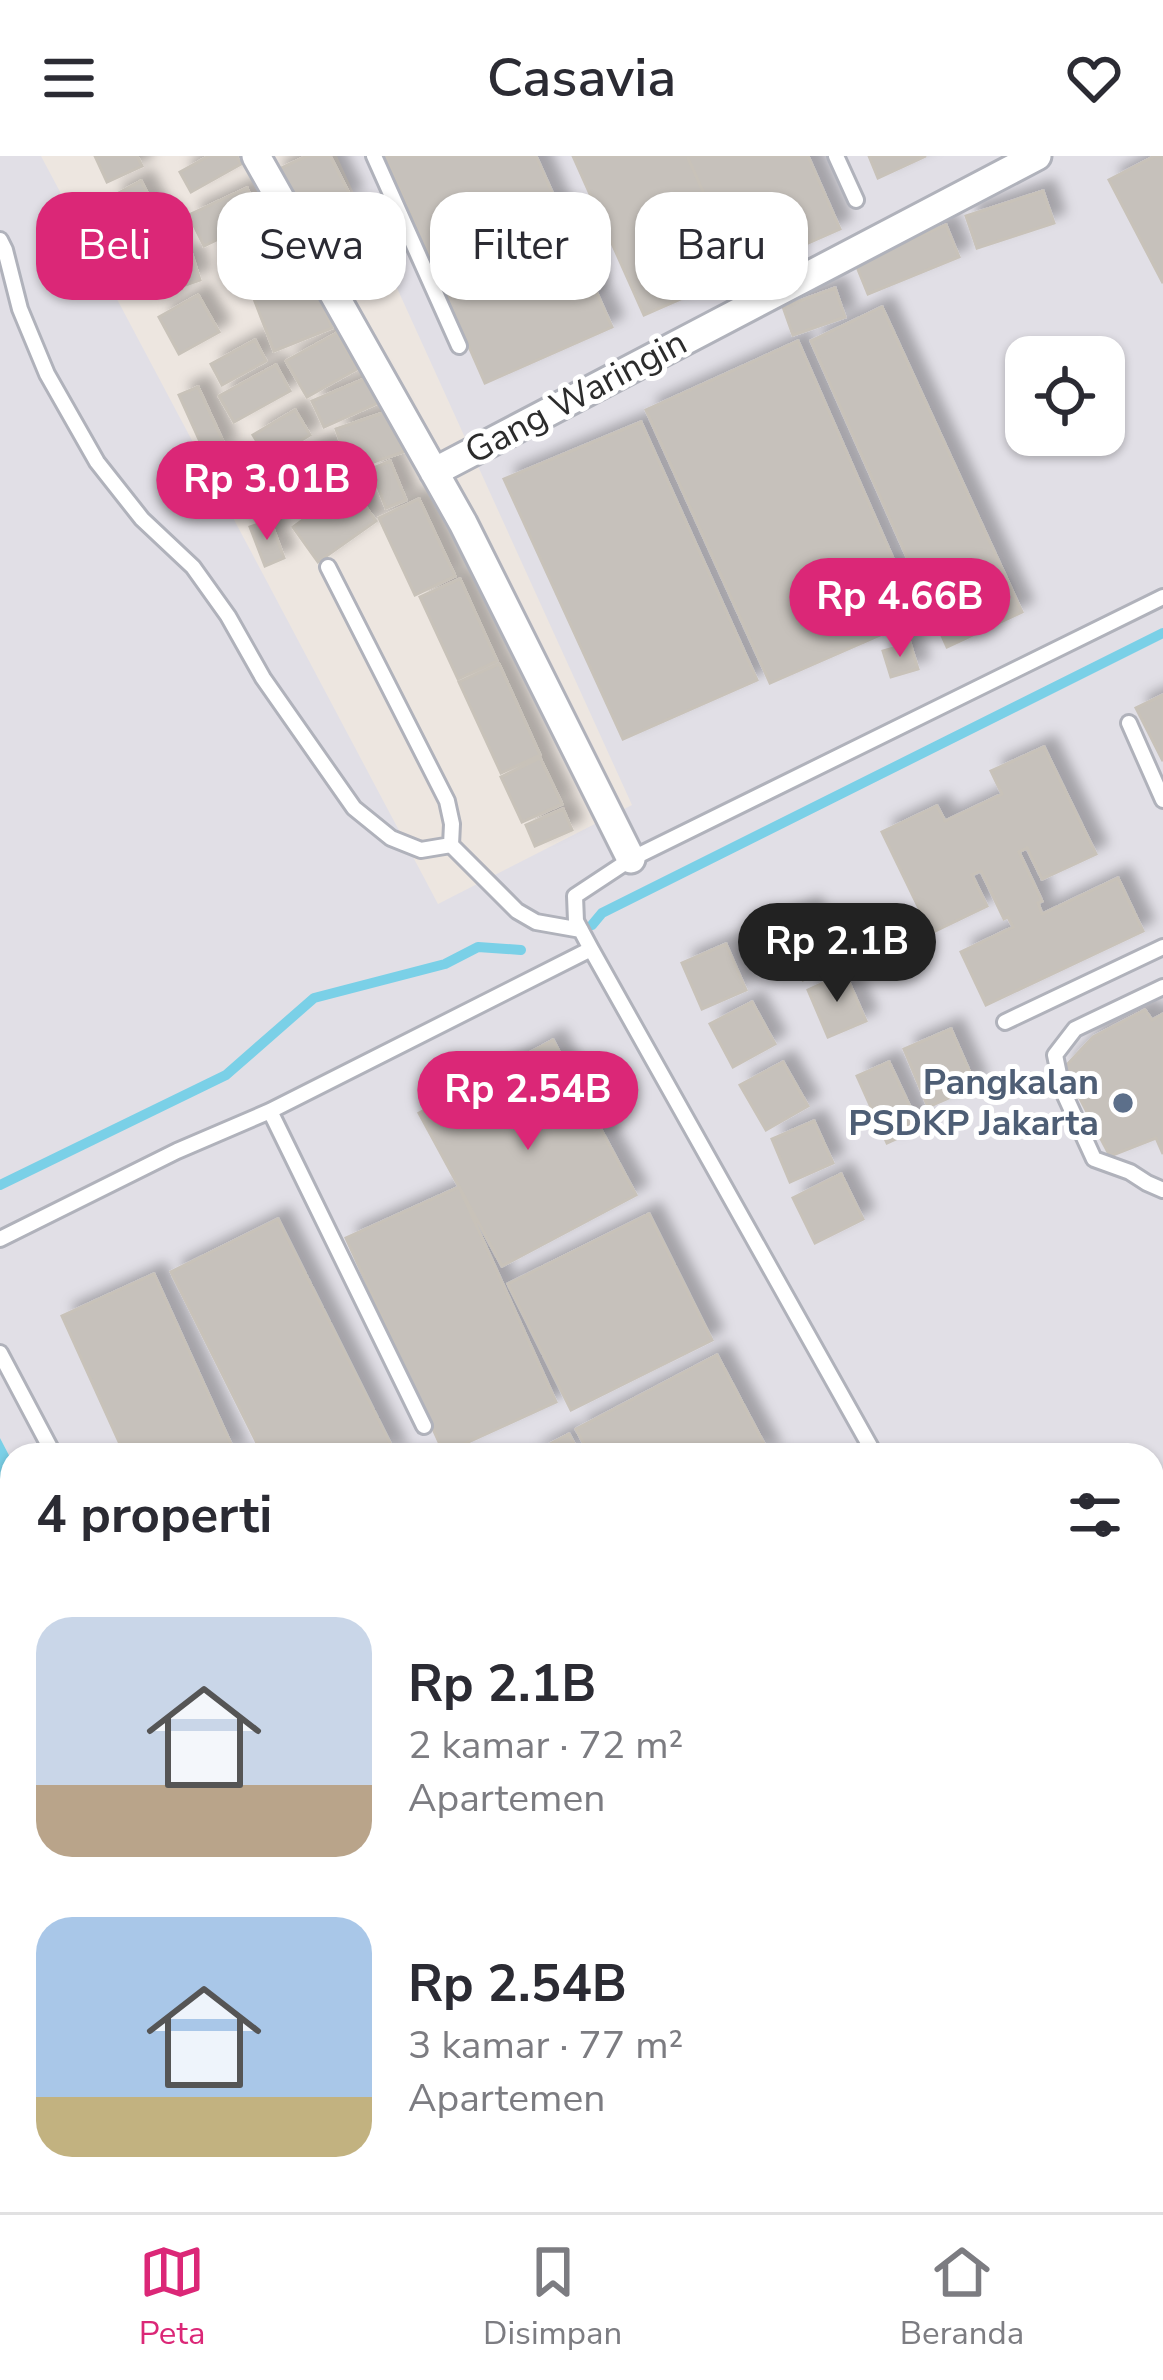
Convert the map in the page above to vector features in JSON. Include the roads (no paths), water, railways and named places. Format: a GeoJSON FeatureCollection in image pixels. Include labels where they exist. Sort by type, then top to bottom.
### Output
{"type":"FeatureCollection","features":[{"type":"Feature","properties":{"kind":"street"},"geometry":{"type":"LineString","coordinates":[[256,156],[434,472],[631,859]]}},
{"type":"Feature","properties":{"kind":"street","name":"Gang Waringin"},"geometry":{"type":"LineString","coordinates":[[434,472],[1037,156]]}},
{"type":"Feature","properties":{"kind":"lane"},"geometry":{"type":"LineString","coordinates":[[374,156],[459,346]]}},
{"type":"Feature","properties":{"kind":"lane"},"geometry":{"type":"LineString","coordinates":[[836,156],[856,200]]}},
{"type":"Feature","properties":{"kind":"lane"},"geometry":{"type":"LineString","coordinates":[[0,240],[20,309],[47,374],[97,462],[142,519],[193,567],[354,808],[391,838],[422,850],[451,845]]}},
{"type":"Feature","properties":{"kind":"lane"},"geometry":{"type":"LineString","coordinates":[[328,567],[447,801],[451,845],[518,911],[536,922],[581,930]]}},
{"type":"Feature","properties":{"kind":"lane"},"geometry":{"type":"LineString","coordinates":[[868,1443],[591,949],[576,921],[575,896],[631,859],[1163,597]]}},
{"type":"Feature","properties":{"kind":"lane"},"geometry":{"type":"LineString","coordinates":[[1130,723],[1163,800]]}},
{"type":"Feature","properties":{"kind":"lane"},"geometry":{"type":"LineString","coordinates":[[1005,1022],[1163,947]]}},
{"type":"Feature","properties":{"kind":"lane"},"geometry":{"type":"LineString","coordinates":[[0,1239],[177,1151],[270,1111],[591,949]]}},
{"type":"Feature","properties":{"kind":"lane"},"geometry":{"type":"LineString","coordinates":[[1163,987],[1075,1029],[1054,1054],[1062,1089],[1094,1159],[1163,1190]]}},
{"type":"Feature","properties":{"kind":"lane"},"geometry":{"type":"LineString","coordinates":[[270,1111],[424,1426]]}},
{"type":"Feature","properties":{"kind":"lane"},"geometry":{"type":"LineString","coordinates":[[0,1353],[48,1443]]}},
{"type":"Feature","properties":{"kind":"waterway"},"geometry":{"type":"LineString","coordinates":[[592,925],[602,913],[1163,633]]}},
{"type":"Feature","properties":{"kind":"waterway"},"geometry":{"type":"LineString","coordinates":[[0,1185],[226,1075],[314,998],[445,964],[478,947],[521,950]]}},
{"type":"Feature","properties":{"kind":"place","name":"Pangkalan PSDKP Jakarta"},"geometry":{"type":"Point","coordinates":[1123,1103]}}]}
